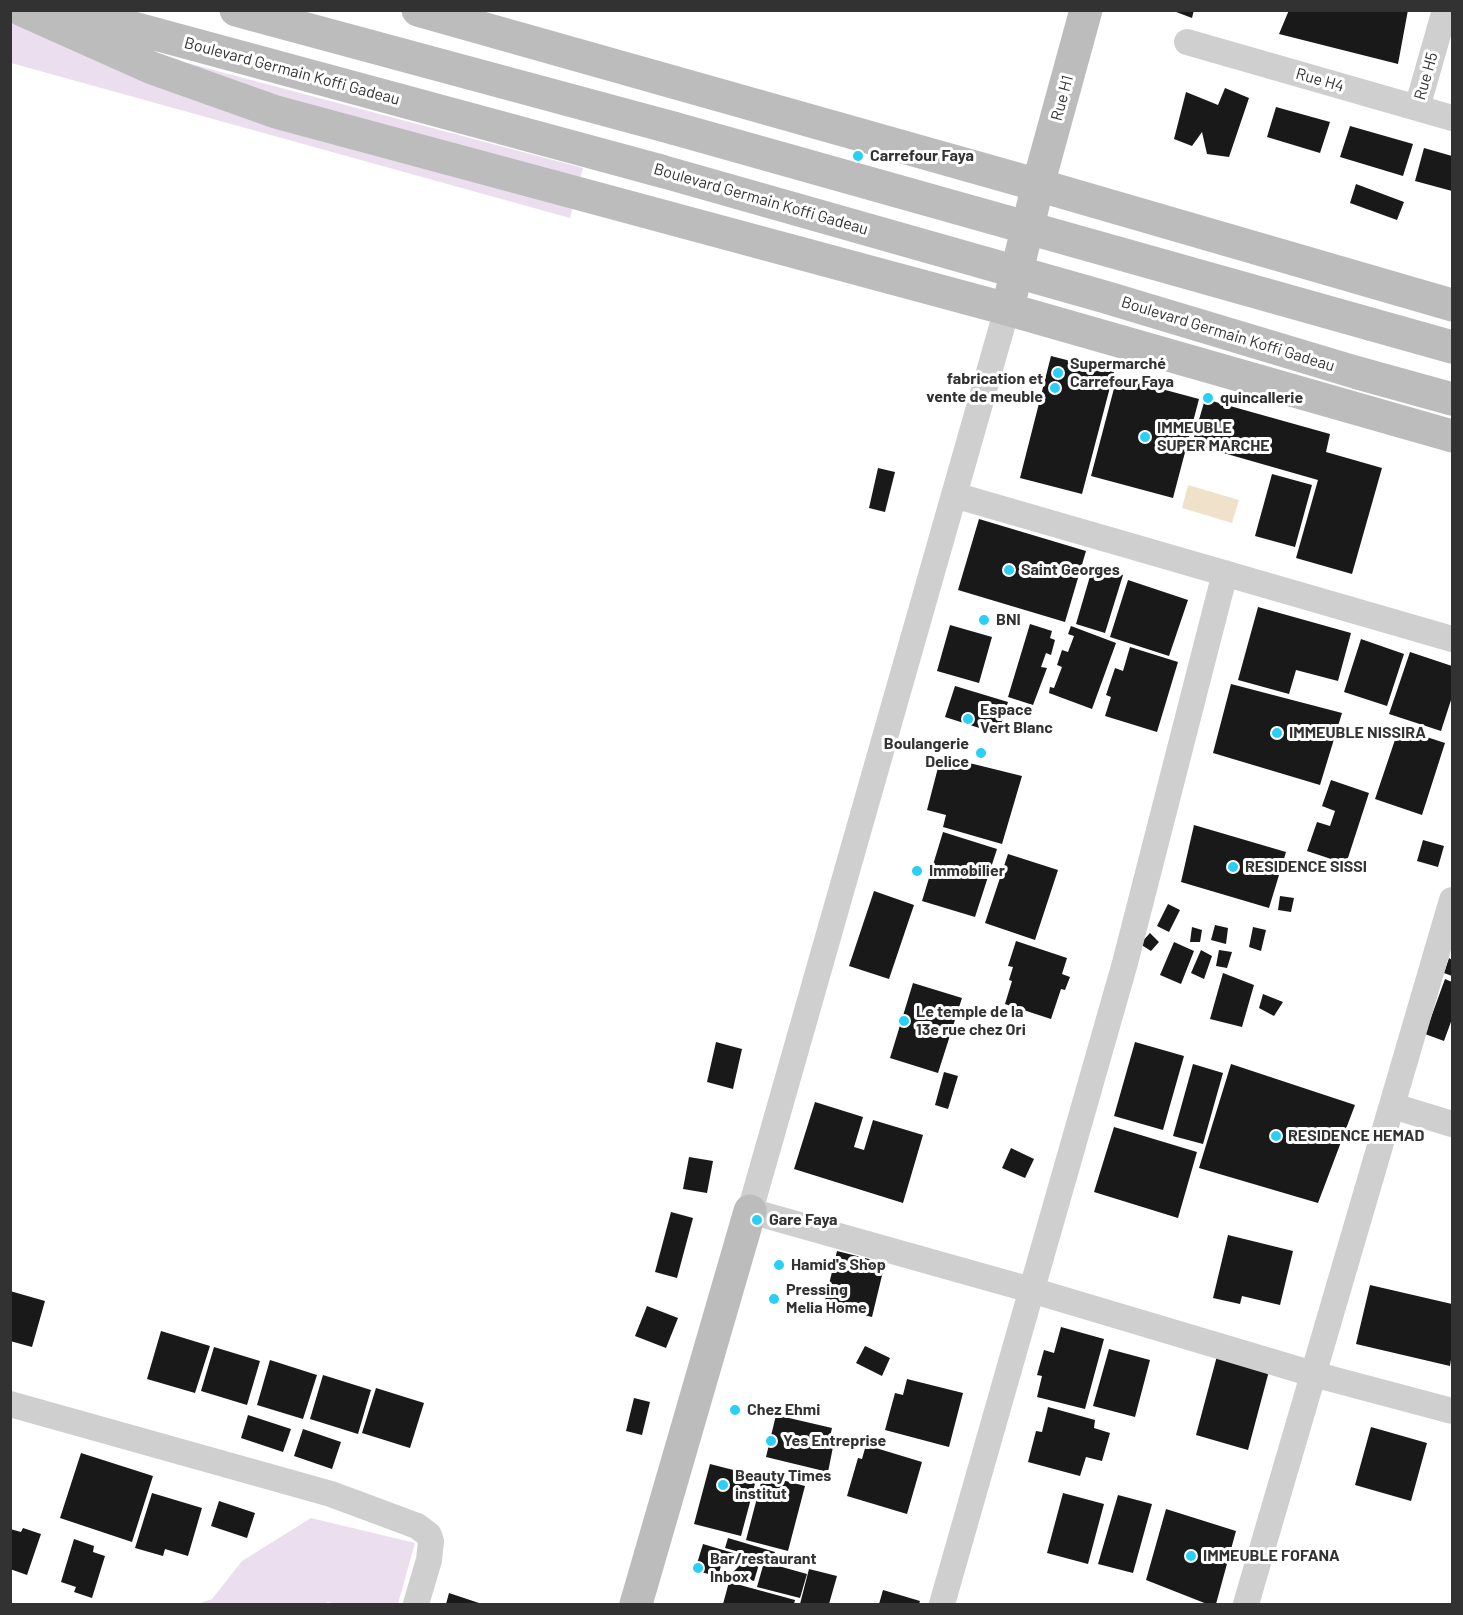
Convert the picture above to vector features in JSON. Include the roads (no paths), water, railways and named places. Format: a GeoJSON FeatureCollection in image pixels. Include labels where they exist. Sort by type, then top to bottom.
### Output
{"type":"FeatureCollection","features":[{"type":"Feature","properties":{"kind":"main road"},"geometry":{"type":"LineString","coordinates":[[22,10],[152,68],[276,112],[1007,309],[1452,436]]}},
{"type":"Feature","properties":{"kind":"main road","name":"Boulevard Germain Koffi Gadeau"},"geometry":{"type":"LineString","coordinates":[[67,10],[661,171],[1105,297],[1452,399]]}},
{"type":"Feature","properties":{"kind":"main road"},"geometry":{"type":"LineString","coordinates":[[236,10],[673,128],[1452,347]]}},
{"type":"Feature","properties":{"kind":"main road"},"geometry":{"type":"LineString","coordinates":[[418,10],[1038,184],[1452,305]]}},
{"type":"Feature","properties":{"kind":"main road","name":"Rue H1"},"geometry":{"type":"LineString","coordinates":[[1007,309],[1038,184],[1086,10]]}},
{"type":"Feature","properties":{"kind":"main road"},"geometry":{"type":"LineString","coordinates":[[636,1605],[750,1211]]}},
{"type":"Feature","properties":{"kind":"street","name":"Rue H5"},"geometry":{"type":"LineString","coordinates":[[1417,108],[1445,10]]}},
{"type":"Feature","properties":{"kind":"street","name":"Rue H4"},"geometry":{"type":"LineString","coordinates":[[1187,42],[1452,118]]}},
{"type":"Feature","properties":{"kind":"street"},"geometry":{"type":"LineString","coordinates":[[1007,309],[750,1211],[1030,1290],[1313,1374],[1452,1411]]}},
{"type":"Feature","properties":{"kind":"street"},"geometry":{"type":"LineString","coordinates":[[954,495],[1452,639]]}},
{"type":"Feature","properties":{"kind":"street"},"geometry":{"type":"LineString","coordinates":[[942,1605],[1125,963],[1225,573]]}},
{"type":"Feature","properties":{"kind":"street"},"geometry":{"type":"LineString","coordinates":[[1246,1605],[1393,1106],[1448,933],[1452,900]]}},
{"type":"Feature","properties":{"kind":"street"},"geometry":{"type":"LineString","coordinates":[[1393,1106],[1452,1124]]}},
{"type":"Feature","properties":{"kind":"street"},"geometry":{"type":"LineString","coordinates":[[10,1404],[332,1494],[417,1526],[429,1535],[431,1541],[429,1560],[416,1605]]}},
{"type":"Feature","properties":{"kind":"place","name":"Carrefour Faya"},"geometry":{"type":"Point","coordinates":[858,156]}},
{"type":"Feature","properties":{"kind":"place","name":"Supermarché Carrefour Faya"},"geometry":{"type":"Point","coordinates":[1058,373]}},
{"type":"Feature","properties":{"kind":"place","name":"fabrication et vente de meuble"},"geometry":{"type":"Point","coordinates":[1055,388]}},
{"type":"Feature","properties":{"kind":"place","name":"quincallerie"},"geometry":{"type":"Point","coordinates":[1208,398]}},
{"type":"Feature","properties":{"kind":"place","name":"IMMEUBLE SUPER MARCHE"},"geometry":{"type":"Point","coordinates":[1145,437]}},
{"type":"Feature","properties":{"kind":"place","name":"Saint Georges"},"geometry":{"type":"Point","coordinates":[1009,570]}},
{"type":"Feature","properties":{"kind":"place","name":"BNI"},"geometry":{"type":"Point","coordinates":[984,620]}},
{"type":"Feature","properties":{"kind":"place","name":"Espace Vert Blanc"},"geometry":{"type":"Point","coordinates":[968,719]}},
{"type":"Feature","properties":{"kind":"place","name":"IMMEUBLE NISSIRA"},"geometry":{"type":"Point","coordinates":[1277,733]}},
{"type":"Feature","properties":{"kind":"place","name":"Boulangerie Delice"},"geometry":{"type":"Point","coordinates":[981,753]}},
{"type":"Feature","properties":{"kind":"place","name":"RESIDENCE SISSI"},"geometry":{"type":"Point","coordinates":[1233,867]}},
{"type":"Feature","properties":{"kind":"place","name":"Immobilier"},"geometry":{"type":"Point","coordinates":[917,871]}},
{"type":"Feature","properties":{"kind":"place","name":"Le temple de la 13e rue chez Ori"},"geometry":{"type":"Point","coordinates":[904,1021]}},
{"type":"Feature","properties":{"kind":"place","name":"RESIDENCE HEMAD"},"geometry":{"type":"Point","coordinates":[1276,1136]}},
{"type":"Feature","properties":{"kind":"place","name":"Gare Faya"},"geometry":{"type":"Point","coordinates":[757,1220]}},
{"type":"Feature","properties":{"kind":"place","name":"Hamid's Shop"},"geometry":{"type":"Point","coordinates":[779,1265]}},
{"type":"Feature","properties":{"kind":"place","name":"Pressing Melia Home"},"geometry":{"type":"Point","coordinates":[774,1299]}},
{"type":"Feature","properties":{"kind":"place","name":"Chez Ehmi"},"geometry":{"type":"Point","coordinates":[735,1410]}},
{"type":"Feature","properties":{"kind":"place","name":"Yes Entreprise"},"geometry":{"type":"Point","coordinates":[771,1441]}},
{"type":"Feature","properties":{"kind":"place","name":"Beauty Times institut"},"geometry":{"type":"Point","coordinates":[723,1485]}},
{"type":"Feature","properties":{"kind":"place","name":"IMMEUBLE FOFANA"},"geometry":{"type":"Point","coordinates":[1191,1556]}},
{"type":"Feature","properties":{"kind":"place","name":"Bar/restaurant Inbox"},"geometry":{"type":"Point","coordinates":[698,1568]}}]}
